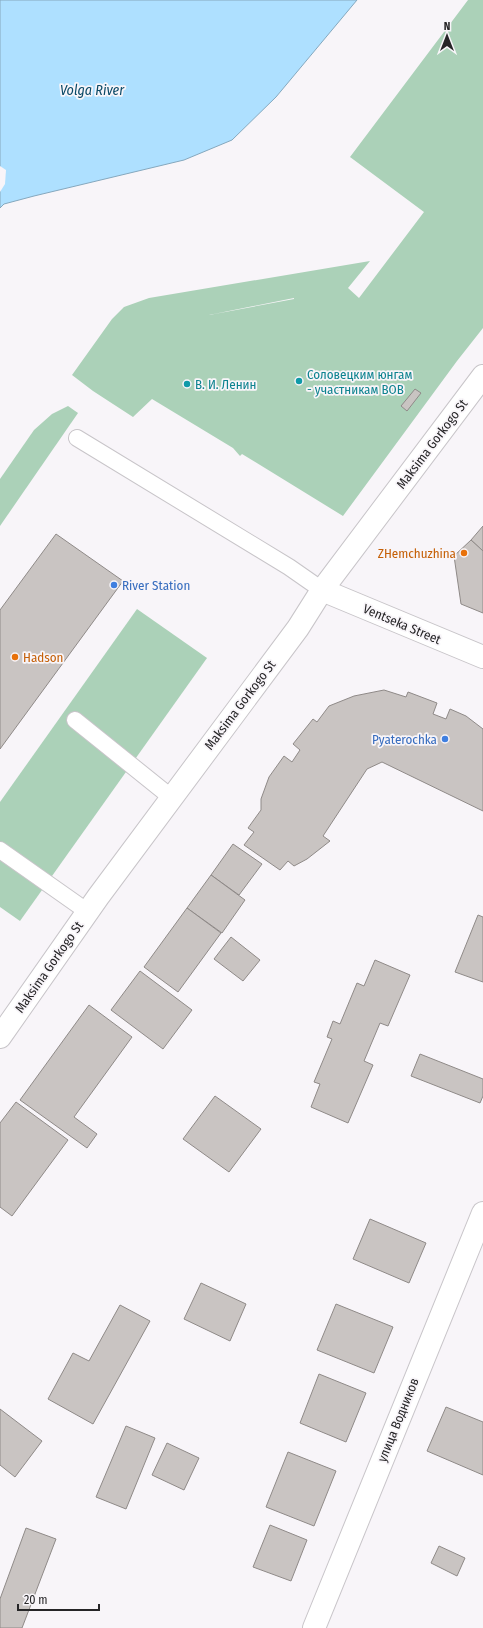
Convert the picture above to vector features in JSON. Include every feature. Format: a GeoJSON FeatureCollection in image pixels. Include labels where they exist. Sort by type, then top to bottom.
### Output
{"type":"FeatureCollection","features":[{"type":"Feature","properties":{"kind":"main road","name":"Maksima Gorkogo St"},"geometry":{"type":"LineString","coordinates":[[0,1037],[88,912],[298,628],[322,590],[483,376]]}},
{"type":"Feature","properties":{"kind":"main road","name":"Ventseka Street"},"geometry":{"type":"LineString","coordinates":[[322,590],[483,657]]}},
{"type":"Feature","properties":{"kind":"main road","name":"улица Водников"},"geometry":{"type":"LineString","coordinates":[[314,1628],[483,1213]]}},
{"type":"Feature","properties":{"kind":"lane"},"geometry":{"type":"LineString","coordinates":[[77,438],[289,567],[322,590]]}},
{"type":"Feature","properties":{"kind":"lane"},"geometry":{"type":"LineString","coordinates":[[75,720],[172,798]]}},
{"type":"Feature","properties":{"kind":"lane"},"geometry":{"type":"LineString","coordinates":[[0,850],[88,912]]}},
{"type":"Feature","properties":{"kind":"green space"},"geometry":{"type":"Polygon","coordinates":[[[468,0],[483,0],[483,328],[343,516],[242,454],[240,456],[233,448],[152,399],[133,417],[93,391],[72,375],[112,319],[124,307],[149,298],[370,261],[348,288],[359,298],[424,212],[350,157],[468,0]],[[294,298],[209,315],[294,299],[294,298]]]}},
{"type":"Feature","properties":{"kind":"green space"},"geometry":{"type":"Polygon","coordinates":[[[68,406],[78,413],[0,526],[0,479],[34,430],[52,414],[68,406]]]}},
{"type":"Feature","properties":{"kind":"green space"},"geometry":{"type":"Polygon","coordinates":[[[137,609],[207,658],[20,921],[0,907],[0,802],[137,609]]]}},
{"type":"Feature","properties":{"kind":"water","name":"Volga River"},"geometry":{"type":"Polygon","coordinates":[[[0,0],[357,0],[276,97],[232,140],[184,160],[34,196],[4,204],[0,208],[0,0]]]}},
{"type":"Feature","properties":{"kind":"pier"},"geometry":{"type":"Polygon","coordinates":[[[0,166],[6,170],[5,184],[0,192],[0,166]]]}},
{"type":"Feature","properties":{"kind":"building"},"geometry":{"type":"Polygon","coordinates":[[[415,389],[421,393],[407,411],[401,406],[415,389]]]}},
{"type":"Feature","properties":{"kind":"building"},"geometry":{"type":"Polygon","coordinates":[[[483,526],[483,551],[471,540],[483,526]]]}},
{"type":"Feature","properties":{"kind":"building"},"geometry":{"type":"Polygon","coordinates":[[[56,534],[123,581],[0,749],[0,610],[56,534]]]}},
{"type":"Feature","properties":{"kind":"building"},"geometry":{"type":"Polygon","coordinates":[[[471,540],[483,551],[483,613],[461,604],[454,556],[471,540]]]}},
{"type":"Feature","properties":{"kind":"building"},"geometry":{"type":"Polygon","coordinates":[[[384,690],[406,697],[408,692],[437,703],[433,714],[446,719],[450,709],[466,716],[483,729],[483,811],[382,762],[367,769],[323,836],[330,841],[307,859],[294,866],[288,861],[280,870],[244,845],[254,832],[248,828],[261,810],[261,799],[269,777],[284,756],[292,762],[300,750],[293,744],[313,719],[317,722],[329,706],[354,696],[384,690]]]}},
{"type":"Feature","properties":{"kind":"building"},"geometry":{"type":"Polygon","coordinates":[[[233,844],[262,864],[239,895],[211,875],[233,844]]]}},
{"type":"Feature","properties":{"kind":"building"},"geometry":{"type":"Polygon","coordinates":[[[211,875],[245,900],[222,933],[187,908],[211,875]]]}},
{"type":"Feature","properties":{"kind":"building"},"geometry":{"type":"Polygon","coordinates":[[[187,908],[221,933],[178,992],[144,967],[187,908]]]}},
{"type":"Feature","properties":{"kind":"building"},"geometry":{"type":"Polygon","coordinates":[[[478,915],[483,917],[483,982],[455,972],[478,915]]]}},
{"type":"Feature","properties":{"kind":"building"},"geometry":{"type":"Polygon","coordinates":[[[231,937],[260,960],[243,981],[214,959],[231,937]]]}},
{"type":"Feature","properties":{"kind":"building"},"geometry":{"type":"Polygon","coordinates":[[[375,960],[410,975],[388,1026],[380,1023],[364,1061],[373,1065],[348,1123],[311,1107],[320,1084],[314,1082],[332,1039],[327,1037],[333,1021],[340,1024],[357,983],[364,986],[375,960]]]}},
{"type":"Feature","properties":{"kind":"building"},"geometry":{"type":"Polygon","coordinates":[[[140,971],[192,1010],[163,1049],[111,1010],[140,971]]]}},
{"type":"Feature","properties":{"kind":"building"},"geometry":{"type":"Polygon","coordinates":[[[89,1005],[132,1037],[74,1117],[97,1134],[87,1148],[20,1100],[89,1005]]]}},
{"type":"Feature","properties":{"kind":"building"},"geometry":{"type":"Polygon","coordinates":[[[420,1054],[483,1079],[483,1096],[480,1103],[411,1076],[420,1054]]]}},
{"type":"Feature","properties":{"kind":"building"},"geometry":{"type":"Polygon","coordinates":[[[215,1096],[261,1129],[229,1172],[183,1139],[215,1096]]]}},
{"type":"Feature","properties":{"kind":"building"},"geometry":{"type":"Polygon","coordinates":[[[16,1102],[68,1140],[12,1216],[0,1207],[0,1123],[16,1102]]]}},
{"type":"Feature","properties":{"kind":"building"},"geometry":{"type":"Polygon","coordinates":[[[370,1219],[426,1243],[409,1283],[353,1259],[370,1219]]]}},
{"type":"Feature","properties":{"kind":"building"},"geometry":{"type":"Polygon","coordinates":[[[201,1283],[246,1304],[230,1341],[184,1319],[201,1283]]]}},
{"type":"Feature","properties":{"kind":"building"},"geometry":{"type":"Polygon","coordinates":[[[336,1304],[393,1327],[374,1373],[317,1350],[336,1304]]]}},
{"type":"Feature","properties":{"kind":"building"},"geometry":{"type":"Polygon","coordinates":[[[120,1305],[150,1321],[93,1424],[48,1399],[73,1353],[89,1361],[120,1305]]]}},
{"type":"Feature","properties":{"kind":"building"},"geometry":{"type":"Polygon","coordinates":[[[319,1374],[366,1393],[346,1442],[300,1423],[319,1374]]]}},
{"type":"Feature","properties":{"kind":"building"},"geometry":{"type":"Polygon","coordinates":[[[446,1407],[483,1422],[483,1475],[427,1451],[446,1407]]]}},
{"type":"Feature","properties":{"kind":"building"},"geometry":{"type":"Polygon","coordinates":[[[0,1409],[42,1441],[15,1477],[0,1465],[0,1409]]]}},
{"type":"Feature","properties":{"kind":"building"},"geometry":{"type":"Polygon","coordinates":[[[126,1426],[155,1438],[126,1509],[96,1497],[126,1426]]]}},
{"type":"Feature","properties":{"kind":"building"},"geometry":{"type":"Polygon","coordinates":[[[167,1443],[199,1458],[184,1490],[152,1475],[167,1443]]]}},
{"type":"Feature","properties":{"kind":"building"},"geometry":{"type":"Polygon","coordinates":[[[288,1452],[336,1471],[314,1526],[266,1507],[288,1452]]]}},
{"type":"Feature","properties":{"kind":"building"},"geometry":{"type":"Polygon","coordinates":[[[270,1525],[307,1540],[291,1581],[253,1567],[270,1525]]]}},
{"type":"Feature","properties":{"kind":"building"},"geometry":{"type":"Polygon","coordinates":[[[26,1528],[56,1539],[22,1628],[0,1628],[0,1599],[26,1528]]]}},
{"type":"Feature","properties":{"kind":"building"},"geometry":{"type":"Polygon","coordinates":[[[439,1546],[465,1558],[457,1576],[431,1563],[439,1546]]]}},
{"type":"Feature","properties":{"kind":"place","name":"Соловецким юнгам - участникам ВОВ"},"geometry":{"type":"Point","coordinates":[299,381]}},
{"type":"Feature","properties":{"kind":"place","name":"В. И. Ленин"},"geometry":{"type":"Point","coordinates":[187,384]}},
{"type":"Feature","properties":{"kind":"place","name":"ZHemchuzhina"},"geometry":{"type":"Point","coordinates":[464,553]}},
{"type":"Feature","properties":{"kind":"place","name":"River Station"},"geometry":{"type":"Point","coordinates":[114,585]}},
{"type":"Feature","properties":{"kind":"place","name":"Hadson"},"geometry":{"type":"Point","coordinates":[15,657]}},
{"type":"Feature","properties":{"kind":"place","name":"Pyaterochka"},"geometry":{"type":"Point","coordinates":[445,739]}}]}
